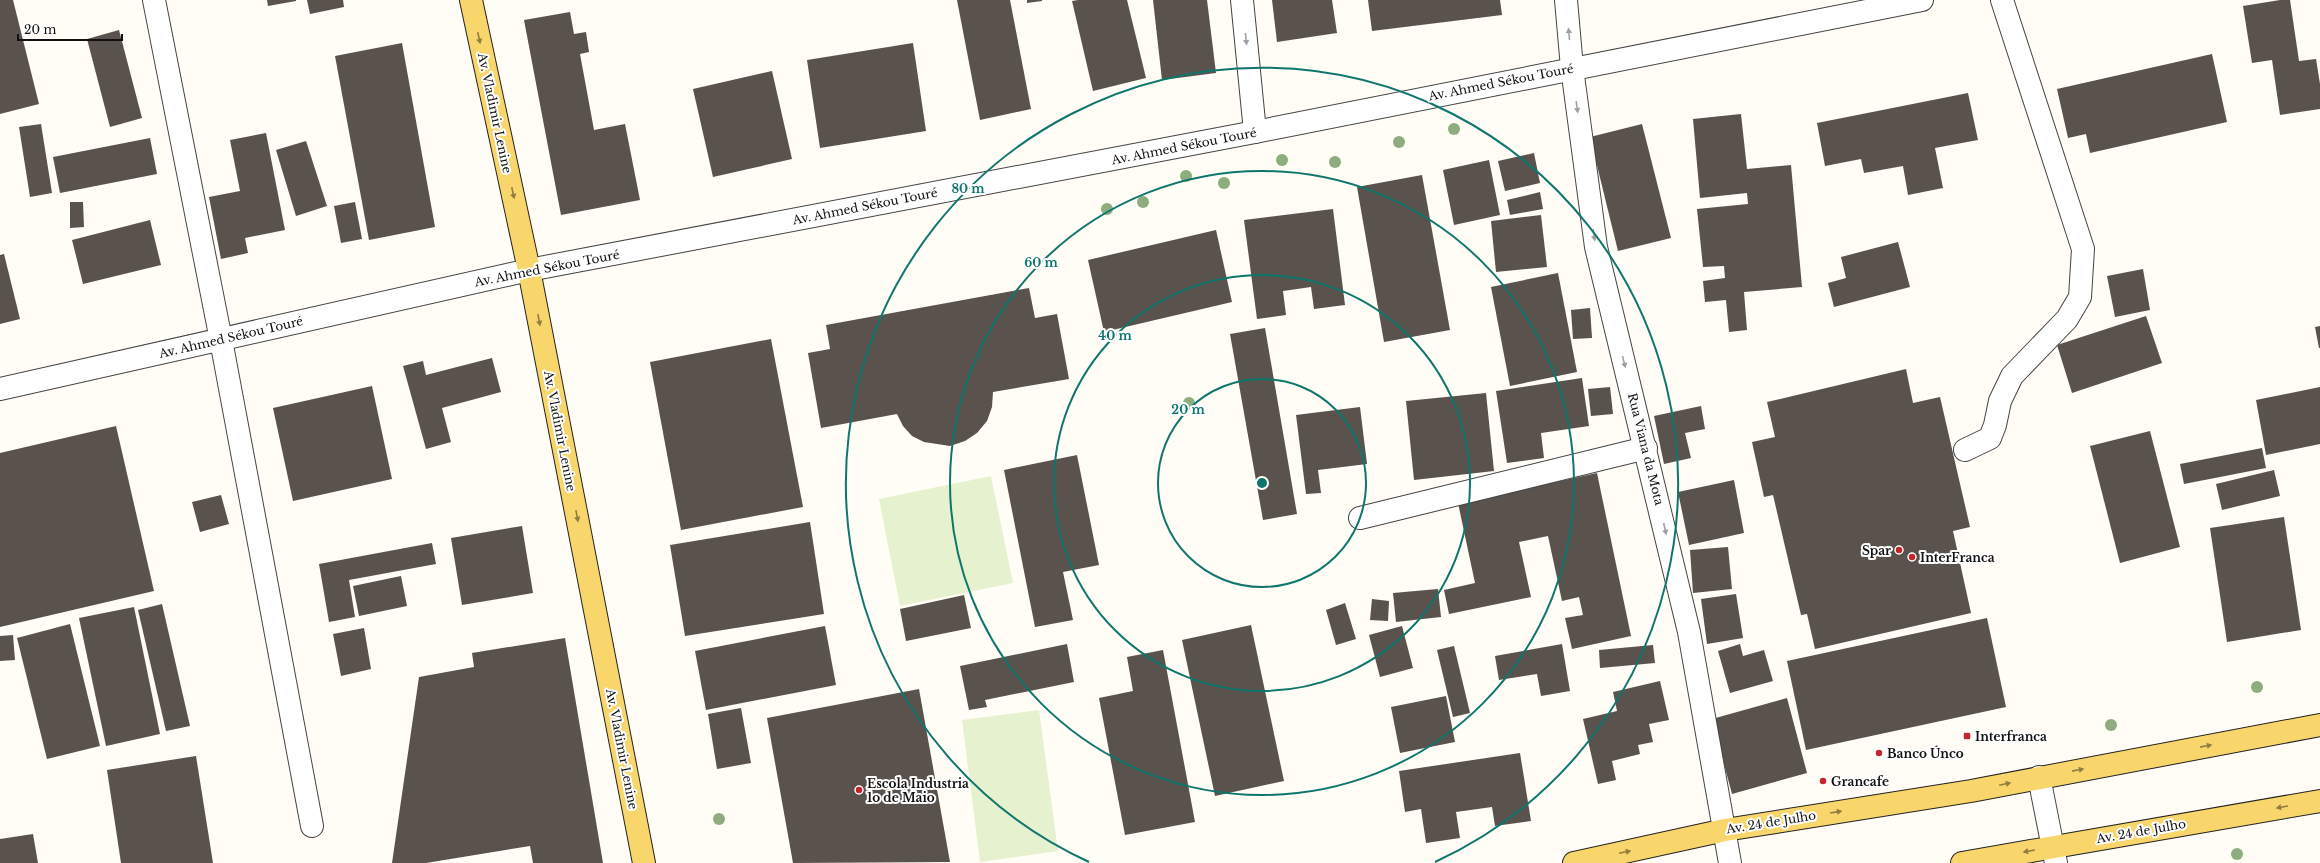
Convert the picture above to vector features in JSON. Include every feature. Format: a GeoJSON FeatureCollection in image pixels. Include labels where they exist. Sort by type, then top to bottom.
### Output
{"type":"FeatureCollection","features":[{"type":"Feature","properties":{"kind":"main road","name":"Av. Vladimir Lenine"},"geometry":{"type":"LineString","coordinates":[[471,0],[529,270],[644,863]]}},
{"type":"Feature","properties":{"kind":"main road"},"geometry":{"type":"LineString","coordinates":[[2040,777],[2320,725]]}},
{"type":"Feature","properties":{"kind":"main road","name":"Av. 24 de Julho"},"geometry":{"type":"LineString","coordinates":[[1574,863],[1725,830],[1971,791],[2040,777]]}},
{"type":"Feature","properties":{"kind":"main road","name":"Av. 24 de Julho"},"geometry":{"type":"LineString","coordinates":[[1962,863],[2055,855],[2320,801]]}},
{"type":"Feature","properties":{"kind":"street"},"geometry":{"type":"LineString","coordinates":[[154,0],[221,340],[312,826]]}},
{"type":"Feature","properties":{"kind":"street"},"geometry":{"type":"LineString","coordinates":[[1242,0],[1256,132]]}},
{"type":"Feature","properties":{"kind":"street","name":"Rua Viana da Mota"},"geometry":{"type":"LineString","coordinates":[[1566,0],[1572,68],[1596,247],[1646,448],[1689,632],[1730,863]]}},
{"type":"Feature","properties":{"kind":"street"},"geometry":{"type":"LineString","coordinates":[[1965,450],[1990,438],[1995,425],[2000,401],[2012,376],[2067,319],[2080,296],[2083,249],[2002,0]]}},
{"type":"Feature","properties":{"kind":"street","name":"Av. Ahmed Sékou Touré"},"geometry":{"type":"LineString","coordinates":[[0,389],[529,270],[1256,132],[1909,1]]}},
{"type":"Feature","properties":{"kind":"street"},"geometry":{"type":"LineString","coordinates":[[1360,518],[1646,448]]}},
{"type":"Feature","properties":{"kind":"street"},"geometry":{"type":"LineString","coordinates":[[2040,777],[2055,855]]}},
{"type":"Feature","properties":{"kind":"green space"},"geometry":{"type":"Polygon","coordinates":[[[991,476],[1013,583],[900,606],[879,499],[991,476]]]}},
{"type":"Feature","properties":{"kind":"green space"},"geometry":{"type":"Polygon","coordinates":[[[1039,710],[1058,851],[980,862],[962,720],[1039,710]]]}},
{"type":"Feature","properties":{"kind":"building"},"geometry":{"type":"Polygon","coordinates":[[[0,0],[13,0],[39,104],[0,114],[0,0]]]}},
{"type":"Feature","properties":{"kind":"building"},"geometry":{"type":"Polygon","coordinates":[[[267,0],[296,0],[296,1],[268,6],[267,0]]]}},
{"type":"Feature","properties":{"kind":"building"},"geometry":{"type":"Polygon","coordinates":[[[307,0],[343,0],[344,7],[310,14],[307,0]]]}},
{"type":"Feature","properties":{"kind":"building"},"geometry":{"type":"Polygon","coordinates":[[[957,0],[1010,0],[1031,109],[980,120],[957,0]]]}},
{"type":"Feature","properties":{"kind":"building"},"geometry":{"type":"Polygon","coordinates":[[[1027,0],[1042,0],[1042,1],[1027,3],[1027,0]]]}},
{"type":"Feature","properties":{"kind":"building"},"geometry":{"type":"Polygon","coordinates":[[[1127,0],[1146,78],[1093,91],[1072,1],[1127,0]]]}},
{"type":"Feature","properties":{"kind":"building"},"geometry":{"type":"Polygon","coordinates":[[[1153,0],[1207,0],[1216,73],[1162,80],[1153,0]]]}},
{"type":"Feature","properties":{"kind":"building"},"geometry":{"type":"Polygon","coordinates":[[[1272,0],[1332,0],[1337,33],[1277,42],[1272,0]]]}},
{"type":"Feature","properties":{"kind":"building"},"geometry":{"type":"Polygon","coordinates":[[[1368,0],[1500,0],[1502,15],[1372,31],[1368,0]]]}},
{"type":"Feature","properties":{"kind":"building"},"geometry":{"type":"Polygon","coordinates":[[[2280,0],[2290,0],[2299,61],[2316,59],[2320,84],[2320,109],[2280,115],[2272,60],[2252,63],[2243,6],[2280,0]]]}},
{"type":"Feature","properties":{"kind":"building"},"geometry":{"type":"Polygon","coordinates":[[[570,12],[574,34],[586,32],[589,52],[580,54],[594,130],[625,124],[640,200],[561,215],[524,20],[570,12]]]}},
{"type":"Feature","properties":{"kind":"building"},"geometry":{"type":"Polygon","coordinates":[[[119,30],[142,118],[110,127],[87,39],[119,30]]]}},
{"type":"Feature","properties":{"kind":"building"},"geometry":{"type":"Polygon","coordinates":[[[402,43],[435,227],[369,240],[335,56],[402,43]]]}},
{"type":"Feature","properties":{"kind":"building"},"geometry":{"type":"Polygon","coordinates":[[[913,43],[926,131],[820,148],[807,60],[913,43]]]}},
{"type":"Feature","properties":{"kind":"building"},"geometry":{"type":"Polygon","coordinates":[[[2212,54],[2227,122],[2090,153],[2086,134],[2068,138],[2057,89],[2212,54]]]}},
{"type":"Feature","properties":{"kind":"building"},"geometry":{"type":"Polygon","coordinates":[[[772,71],[792,159],[713,177],[693,89],[772,71]]]}},
{"type":"Feature","properties":{"kind":"building"},"geometry":{"type":"Polygon","coordinates":[[[1968,93],[1978,140],[1935,148],[1943,188],[1908,195],[1903,166],[1864,173],[1861,159],[1825,166],[1817,123],[1968,93]]]}},
{"type":"Feature","properties":{"kind":"building"},"geometry":{"type":"Polygon","coordinates":[[[1741,114],[1747,169],[1791,165],[1802,287],[1744,292],[1747,330],[1729,332],[1726,300],[1705,302],[1703,281],[1725,278],[1724,266],[1703,267],[1697,209],[1748,204],[1747,193],[1700,198],[1693,119],[1741,114]]]}},
{"type":"Feature","properties":{"kind":"building"},"geometry":{"type":"Polygon","coordinates":[[[41,124],[52,193],[30,197],[19,127],[41,124]]]}},
{"type":"Feature","properties":{"kind":"building"},"geometry":{"type":"Polygon","coordinates":[[[1642,124],[1671,238],[1618,251],[1590,137],[1642,124]]]}},
{"type":"Feature","properties":{"kind":"building"},"geometry":{"type":"Polygon","coordinates":[[[266,133],[285,230],[245,238],[248,253],[221,259],[209,197],[240,191],[230,140],[266,133]]]}},
{"type":"Feature","properties":{"kind":"building"},"geometry":{"type":"Polygon","coordinates":[[[150,138],[157,174],[60,193],[53,157],[150,138]]]}},
{"type":"Feature","properties":{"kind":"building"},"geometry":{"type":"Polygon","coordinates":[[[306,141],[327,206],[296,216],[276,150],[306,141]]]}},
{"type":"Feature","properties":{"kind":"building"},"geometry":{"type":"Polygon","coordinates":[[[1534,153],[1540,183],[1505,191],[1498,161],[1534,153]]]}},
{"type":"Feature","properties":{"kind":"building"},"geometry":{"type":"Polygon","coordinates":[[[1489,160],[1500,215],[1454,225],[1443,170],[1489,160]]]}},
{"type":"Feature","properties":{"kind":"building"},"geometry":{"type":"Polygon","coordinates":[[[1422,175],[1450,330],[1384,342],[1357,187],[1422,175]]]}},
{"type":"Feature","properties":{"kind":"building"},"geometry":{"type":"Polygon","coordinates":[[[1540,192],[1543,209],[1510,215],[1507,200],[1540,192]]]}},
{"type":"Feature","properties":{"kind":"building"},"geometry":{"type":"Polygon","coordinates":[[[70,202],[83,202],[84,227],[70,228],[70,202]]]}},
{"type":"Feature","properties":{"kind":"building"},"geometry":{"type":"Polygon","coordinates":[[[355,202],[362,239],[341,243],[334,206],[355,202]]]}},
{"type":"Feature","properties":{"kind":"building"},"geometry":{"type":"Polygon","coordinates":[[[1333,209],[1345,305],[1314,309],[1311,287],[1283,291],[1286,315],[1257,319],[1244,220],[1333,209]]]}},
{"type":"Feature","properties":{"kind":"building"},"geometry":{"type":"Polygon","coordinates":[[[1541,215],[1547,267],[1496,272],[1491,221],[1541,215]]]}},
{"type":"Feature","properties":{"kind":"building"},"geometry":{"type":"Polygon","coordinates":[[[150,220],[161,265],[83,284],[72,240],[150,220]]]}},
{"type":"Feature","properties":{"kind":"building"},"geometry":{"type":"Polygon","coordinates":[[[1216,230],[1232,302],[1104,332],[1088,260],[1216,230]]]}},
{"type":"Feature","properties":{"kind":"building"},"geometry":{"type":"Polygon","coordinates":[[[1898,242],[1910,287],[1834,307],[1828,283],[1846,278],[1841,257],[1898,242]]]}},
{"type":"Feature","properties":{"kind":"building"},"geometry":{"type":"Polygon","coordinates":[[[4,254],[20,319],[0,324],[0,255],[4,254]]]}},
{"type":"Feature","properties":{"kind":"building"},"geometry":{"type":"Polygon","coordinates":[[[2143,269],[2150,310],[2115,317],[2107,276],[2143,269]]]}},
{"type":"Feature","properties":{"kind":"building"},"geometry":{"type":"Polygon","coordinates":[[[1558,273],[1577,372],[1510,386],[1491,287],[1558,273]]]}},
{"type":"Feature","properties":{"kind":"building"},"geometry":{"type":"Polygon","coordinates":[[[1029,288],[1035,318],[1057,314],[1069,379],[993,392],[992,407],[987,421],[977,433],[965,441],[950,446],[924,442],[912,436],[903,426],[897,414],[821,428],[808,353],[830,349],[826,325],[1029,288]]]}},
{"type":"Feature","properties":{"kind":"building"},"geometry":{"type":"Polygon","coordinates":[[[1590,308],[1592,338],[1573,339],[1571,310],[1590,308]]]}},
{"type":"Feature","properties":{"kind":"building"},"geometry":{"type":"Polygon","coordinates":[[[2146,316],[2162,363],[2072,393],[2057,345],[2146,316]]]}},
{"type":"Feature","properties":{"kind":"building"},"geometry":{"type":"Polygon","coordinates":[[[2320,326],[2320,348],[2319,348],[2315,327],[2320,326]]]}},
{"type":"Feature","properties":{"kind":"building"},"geometry":{"type":"Polygon","coordinates":[[[1265,328],[1297,514],[1263,520],[1230,334],[1265,328]]]}},
{"type":"Feature","properties":{"kind":"building"},"geometry":{"type":"Polygon","coordinates":[[[771,339],[803,507],[681,530],[650,362],[771,339]]]}},
{"type":"Feature","properties":{"kind":"building"},"geometry":{"type":"Polygon","coordinates":[[[492,358],[501,392],[442,408],[451,442],[426,449],[403,366],[423,361],[426,375],[492,358]]]}},
{"type":"Feature","properties":{"kind":"building"},"geometry":{"type":"Polygon","coordinates":[[[1906,369],[1913,403],[1940,397],[1970,527],[1953,531],[1971,613],[1815,649],[1807,614],[1801,615],[1773,495],[1764,497],[1752,442],[1775,437],[1767,402],[1906,369]]]}},
{"type":"Feature","properties":{"kind":"building"},"geometry":{"type":"Polygon","coordinates":[[[1582,378],[1589,426],[1541,433],[1544,458],[1507,463],[1496,391],[1582,378]]]}},
{"type":"Feature","properties":{"kind":"building"},"geometry":{"type":"Polygon","coordinates":[[[372,386],[392,479],[293,501],[273,408],[372,386]]]}},
{"type":"Feature","properties":{"kind":"building"},"geometry":{"type":"Polygon","coordinates":[[[1610,387],[1613,414],[1591,416],[1588,389],[1610,387]]]}},
{"type":"Feature","properties":{"kind":"building"},"geometry":{"type":"Polygon","coordinates":[[[2320,387],[2320,444],[2266,455],[2256,400],[2320,387]]]}},
{"type":"Feature","properties":{"kind":"building"},"geometry":{"type":"Polygon","coordinates":[[[1486,393],[1494,471],[1414,480],[1406,401],[1486,393]]]}},
{"type":"Feature","properties":{"kind":"building"},"geometry":{"type":"Polygon","coordinates":[[[1701,406],[1705,429],[1685,433],[1691,458],[1664,464],[1654,416],[1701,406]]]}},
{"type":"Feature","properties":{"kind":"building"},"geometry":{"type":"Polygon","coordinates":[[[1360,407],[1367,464],[1318,470],[1321,493],[1306,494],[1296,415],[1360,407]]]}},
{"type":"Feature","properties":{"kind":"building"},"geometry":{"type":"Polygon","coordinates":[[[116,426],[154,591],[0,627],[0,453],[116,426]]]}},
{"type":"Feature","properties":{"kind":"building"},"geometry":{"type":"Polygon","coordinates":[[[2150,431],[2180,547],[2120,563],[2090,446],[2150,431]]]}},
{"type":"Feature","properties":{"kind":"building"},"geometry":{"type":"Polygon","coordinates":[[[2262,448],[2266,468],[2184,484],[2180,464],[2262,448]]]}},
{"type":"Feature","properties":{"kind":"building"},"geometry":{"type":"Polygon","coordinates":[[[1077,455],[1099,565],[1063,572],[1073,620],[1035,627],[1004,470],[1077,455]]]}},
{"type":"Feature","properties":{"kind":"building"},"geometry":{"type":"Polygon","coordinates":[[[2274,470],[2280,496],[2222,510],[2216,484],[2274,470]]]}},
{"type":"Feature","properties":{"kind":"building"},"geometry":{"type":"Polygon","coordinates":[[[1597,473],[1631,636],[1572,649],[1565,618],[1583,615],[1579,597],[1562,601],[1548,536],[1519,542],[1531,597],[1449,614],[1444,590],[1475,583],[1458,503],[1597,473]]]}},
{"type":"Feature","properties":{"kind":"building"},"geometry":{"type":"Polygon","coordinates":[[[1734,480],[1744,533],[1689,545],[1678,492],[1734,480]]]}},
{"type":"Feature","properties":{"kind":"building"},"geometry":{"type":"Polygon","coordinates":[[[221,495],[229,524],[200,532],[192,502],[221,495]]]}},
{"type":"Feature","properties":{"kind":"building"},"geometry":{"type":"Polygon","coordinates":[[[2284,517],[2301,630],[2227,642],[2210,528],[2284,517]]]}},
{"type":"Feature","properties":{"kind":"building"},"geometry":{"type":"Polygon","coordinates":[[[810,522],[824,614],[685,636],[670,545],[810,522]]]}},
{"type":"Feature","properties":{"kind":"building"},"geometry":{"type":"Polygon","coordinates":[[[522,526],[533,593],[462,605],[451,538],[522,526]]]}},
{"type":"Feature","properties":{"kind":"building"},"geometry":{"type":"Polygon","coordinates":[[[432,543],[436,564],[349,580],[355,617],[329,622],[319,564],[432,543]]]}},
{"type":"Feature","properties":{"kind":"building"},"geometry":{"type":"Polygon","coordinates":[[[1728,547],[1732,589],[1693,593],[1690,550],[1728,547]]]}},
{"type":"Feature","properties":{"kind":"building"},"geometry":{"type":"Polygon","coordinates":[[[401,576],[407,606],[359,616],[353,586],[401,576]]]}},
{"type":"Feature","properties":{"kind":"building"},"geometry":{"type":"Polygon","coordinates":[[[1438,589],[1441,617],[1396,622],[1393,593],[1438,589]]]}},
{"type":"Feature","properties":{"kind":"building"},"geometry":{"type":"Polygon","coordinates":[[[1736,594],[1743,638],[1707,644],[1701,599],[1736,594]]]}},
{"type":"Feature","properties":{"kind":"building"},"geometry":{"type":"Polygon","coordinates":[[[964,595],[971,628],[906,641],[900,609],[964,595]]]}},
{"type":"Feature","properties":{"kind":"building"},"geometry":{"type":"Polygon","coordinates":[[[1372,599],[1389,601],[1388,621],[1370,620],[1372,599]]]}},
{"type":"Feature","properties":{"kind":"building"},"geometry":{"type":"Polygon","coordinates":[[[1345,603],[1356,639],[1336,645],[1326,610],[1345,603]]]}},
{"type":"Feature","properties":{"kind":"building"},"geometry":{"type":"Polygon","coordinates":[[[162,604],[190,726],[166,731],[138,610],[162,604]]]}},
{"type":"Feature","properties":{"kind":"building"},"geometry":{"type":"Polygon","coordinates":[[[134,607],[160,734],[106,746],[79,618],[134,607]]]}},
{"type":"Feature","properties":{"kind":"building"},"geometry":{"type":"Polygon","coordinates":[[[1987,618],[2006,707],[1806,750],[1787,661],[1987,618]]]}},
{"type":"Feature","properties":{"kind":"building"},"geometry":{"type":"Polygon","coordinates":[[[70,624],[100,746],[47,759],[17,638],[70,624]]]}},
{"type":"Feature","properties":{"kind":"building"},"geometry":{"type":"Polygon","coordinates":[[[1251,625],[1284,781],[1215,796],[1182,640],[1251,625]]]}},
{"type":"Feature","properties":{"kind":"building"},"geometry":{"type":"Polygon","coordinates":[[[825,626],[836,685],[706,710],[695,651],[825,626]]]}},
{"type":"Feature","properties":{"kind":"building"},"geometry":{"type":"Polygon","coordinates":[[[1402,626],[1413,668],[1380,677],[1369,635],[1402,626]]]}},
{"type":"Feature","properties":{"kind":"building"},"geometry":{"type":"Polygon","coordinates":[[[364,628],[371,669],[341,676],[333,634],[364,628]]]}},
{"type":"Feature","properties":{"kind":"building"},"geometry":{"type":"Polygon","coordinates":[[[13,635],[15,660],[0,661],[0,636],[13,635]]]}},
{"type":"Feature","properties":{"kind":"building"},"geometry":{"type":"Polygon","coordinates":[[[565,638],[603,863],[533,863],[530,846],[426,863],[392,863],[419,677],[474,667],[472,653],[565,638]]]}},
{"type":"Feature","properties":{"kind":"building"},"geometry":{"type":"Polygon","coordinates":[[[1067,644],[1074,682],[985,700],[987,707],[969,710],[960,666],[1067,644]]]}},
{"type":"Feature","properties":{"kind":"building"},"geometry":{"type":"Polygon","coordinates":[[[1562,644],[1570,691],[1541,696],[1537,674],[1499,680],[1495,656],[1562,644]]]}},
{"type":"Feature","properties":{"kind":"building"},"geometry":{"type":"Polygon","coordinates":[[[1740,644],[1743,656],[1764,650],[1773,681],[1730,693],[1718,651],[1740,644]]]}},
{"type":"Feature","properties":{"kind":"building"},"geometry":{"type":"Polygon","coordinates":[[[1653,645],[1655,663],[1600,668],[1599,650],[1653,645]]]}},
{"type":"Feature","properties":{"kind":"building"},"geometry":{"type":"Polygon","coordinates":[[[1454,646],[1470,713],[1453,717],[1437,650],[1454,646]]]}},
{"type":"Feature","properties":{"kind":"building"},"geometry":{"type":"Polygon","coordinates":[[[1163,650],[1195,822],[1125,835],[1099,698],[1133,691],[1127,657],[1163,650]]]}},
{"type":"Feature","properties":{"kind":"building"},"geometry":{"type":"Polygon","coordinates":[[[1660,681],[1669,720],[1649,724],[1653,742],[1638,745],[1640,754],[1612,761],[1616,780],[1598,784],[1583,719],[1617,711],[1613,692],[1660,681]]]}},
{"type":"Feature","properties":{"kind":"building","name":"Escola Industria 1o de Maio"},"geometry":{"type":"Polygon","coordinates":[[[919,689],[950,862],[793,863],[767,718],[919,689]]]}},
{"type":"Feature","properties":{"kind":"building"},"geometry":{"type":"Polygon","coordinates":[[[1446,696],[1455,742],[1400,753],[1391,707],[1446,696]]]}},
{"type":"Feature","properties":{"kind":"building"},"geometry":{"type":"Polygon","coordinates":[[[1787,698],[1807,773],[1732,794],[1712,719],[1787,698]]]}},
{"type":"Feature","properties":{"kind":"building"},"geometry":{"type":"Polygon","coordinates":[[[741,708],[751,763],[717,769],[708,714],[741,708]]]}},
{"type":"Feature","properties":{"kind":"building"},"geometry":{"type":"Polygon","coordinates":[[[1520,753],[1531,821],[1495,826],[1492,807],[1456,812],[1460,838],[1426,843],[1421,809],[1405,812],[1399,771],[1520,753]]]}},
{"type":"Feature","properties":{"kind":"building"},"geometry":{"type":"Polygon","coordinates":[[[196,756],[213,863],[121,863],[107,770],[196,756]]]}},
{"type":"Feature","properties":{"kind":"building"},"geometry":{"type":"Polygon","coordinates":[[[33,834],[38,863],[0,863],[0,839],[33,834]]]}},
{"type":"Feature","properties":{"kind":"place","name":"Spar"},"geometry":{"type":"Point","coordinates":[1899,550]}},
{"type":"Feature","properties":{"kind":"place","name":"InterFranca"},"geometry":{"type":"Point","coordinates":[1912,557]}},
{"type":"Feature","properties":{"kind":"place","name":"Interfranca"},"geometry":{"type":"Point","coordinates":[1967,736]}},
{"type":"Feature","properties":{"kind":"place","name":"Banco Únco"},"geometry":{"type":"Point","coordinates":[1879,753]}},
{"type":"Feature","properties":{"kind":"place","name":"Grancafe"},"geometry":{"type":"Point","coordinates":[1823,781]}},
{"type":"Feature","properties":{"kind":"place","name":"Escola Industria 1o de Maio"},"geometry":{"type":"Point","coordinates":[859,790]}}]}
